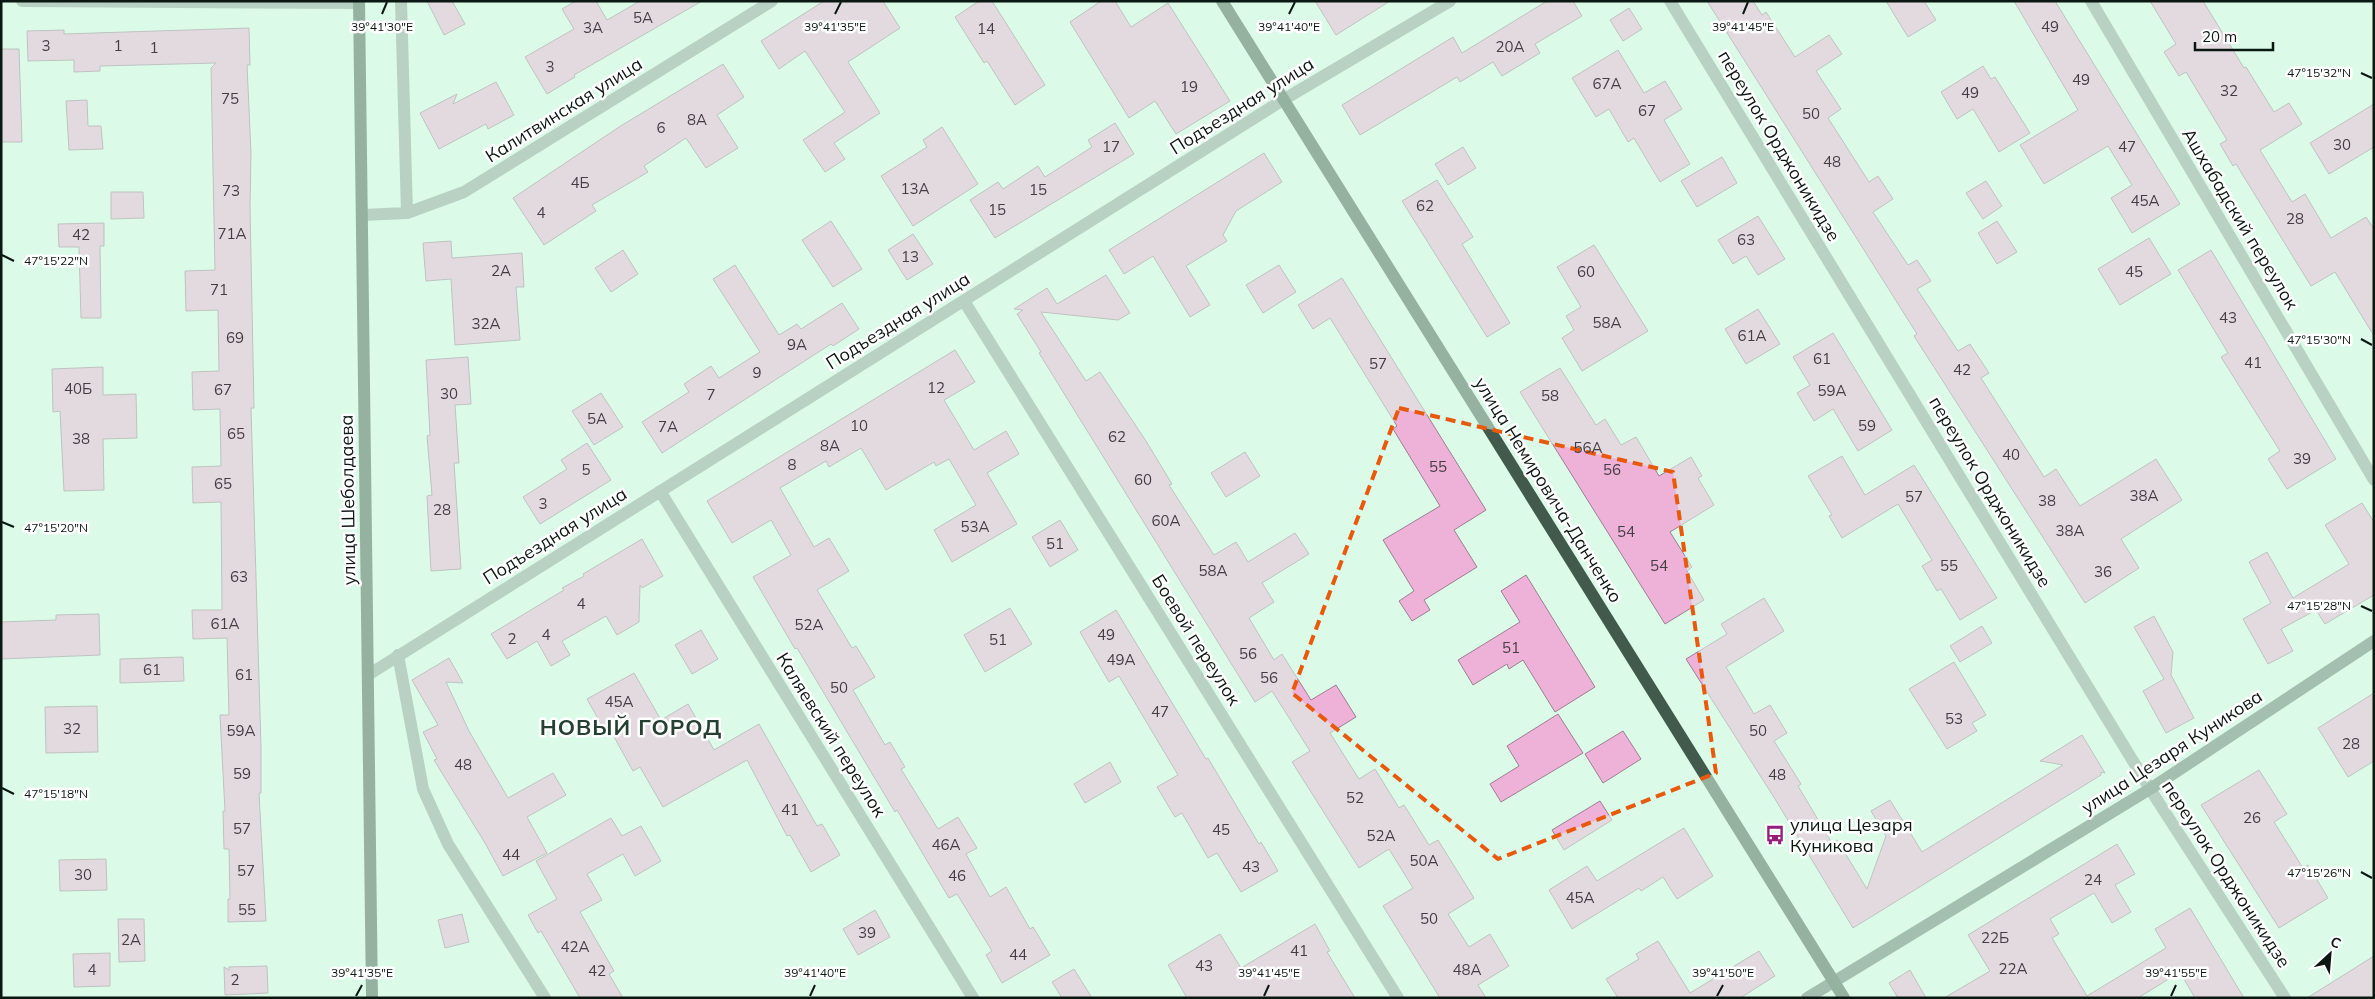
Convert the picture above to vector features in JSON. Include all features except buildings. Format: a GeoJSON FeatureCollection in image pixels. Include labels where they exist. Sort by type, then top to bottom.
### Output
{"type":"FeatureCollection","features":[{"type":"Feature","properties":{"kind":"main road","name":"улица Немировича-Данченко"},"geometry":{"type":"LineString","coordinates":[[1222,1],[1844,998]]}},
{"type":"Feature","properties":{"kind":"main road","name":"улица Шеболдаева"},"geometry":{"type":"LineString","coordinates":[[359,2],[372,998]]}},
{"type":"Feature","properties":{"kind":"street"},"geometry":{"type":"LineString","coordinates":[[22,1],[359,2]]}},
{"type":"Feature","properties":{"kind":"street"},"geometry":{"type":"LineString","coordinates":[[402,1],[407,213]]}},
{"type":"Feature","properties":{"kind":"street","name":"Калитвинская улица"},"geometry":{"type":"LineString","coordinates":[[362,215],[407,213],[464,192],[772,1]]}},
{"type":"Feature","properties":{"kind":"street","name":"Подъездная улица"},"geometry":{"type":"LineString","coordinates":[[368,675],[1283,100],[1450,1]]}},
{"type":"Feature","properties":{"kind":"street","name":"переулок Орджоникидзе"},"geometry":{"type":"LineString","coordinates":[[1670,1],[2150,789],[2285,998]]}},
{"type":"Feature","properties":{"kind":"street","name":"Ашхабадский переулок"},"geometry":{"type":"LineString","coordinates":[[2090,1],[2374,480]]}},
{"type":"Feature","properties":{"kind":"street","name":"Боевой переулок"},"geometry":{"type":"LineString","coordinates":[[964,301],[1398,998]]}},
{"type":"Feature","properties":{"kind":"street","name":"Каляевский переулок"},"geometry":{"type":"LineString","coordinates":[[660,492],[972,998]]}},
{"type":"Feature","properties":{"kind":"street","name":"улица Цезаря Куникова"},"geometry":{"type":"LineString","coordinates":[[1807,998],[2150,789],[2374,641]]}},
{"type":"Feature","properties":{"kind":"street"},"geometry":{"type":"LineString","coordinates":[[398,655],[423,789],[448,844],[545,998]]}},
{"type":"Feature","properties":{"kind":"highlighted area"},"geometry":{"type":"Polygon","coordinates":[[[1399,408],[1673,472],[1716,773],[1498,859],[1292,693],[1399,408]]]}},
{"type":"Feature","properties":{"kind":"place","name":"улица Цезаря Куникова"},"geometry":{"type":"Point","coordinates":[1775,835]}},
{"type":"Feature","properties":{"kind":"district","name":"НОВЫЙ ГОРОД"},"geometry":{"type":"Point","coordinates":[631,727]}}]}
